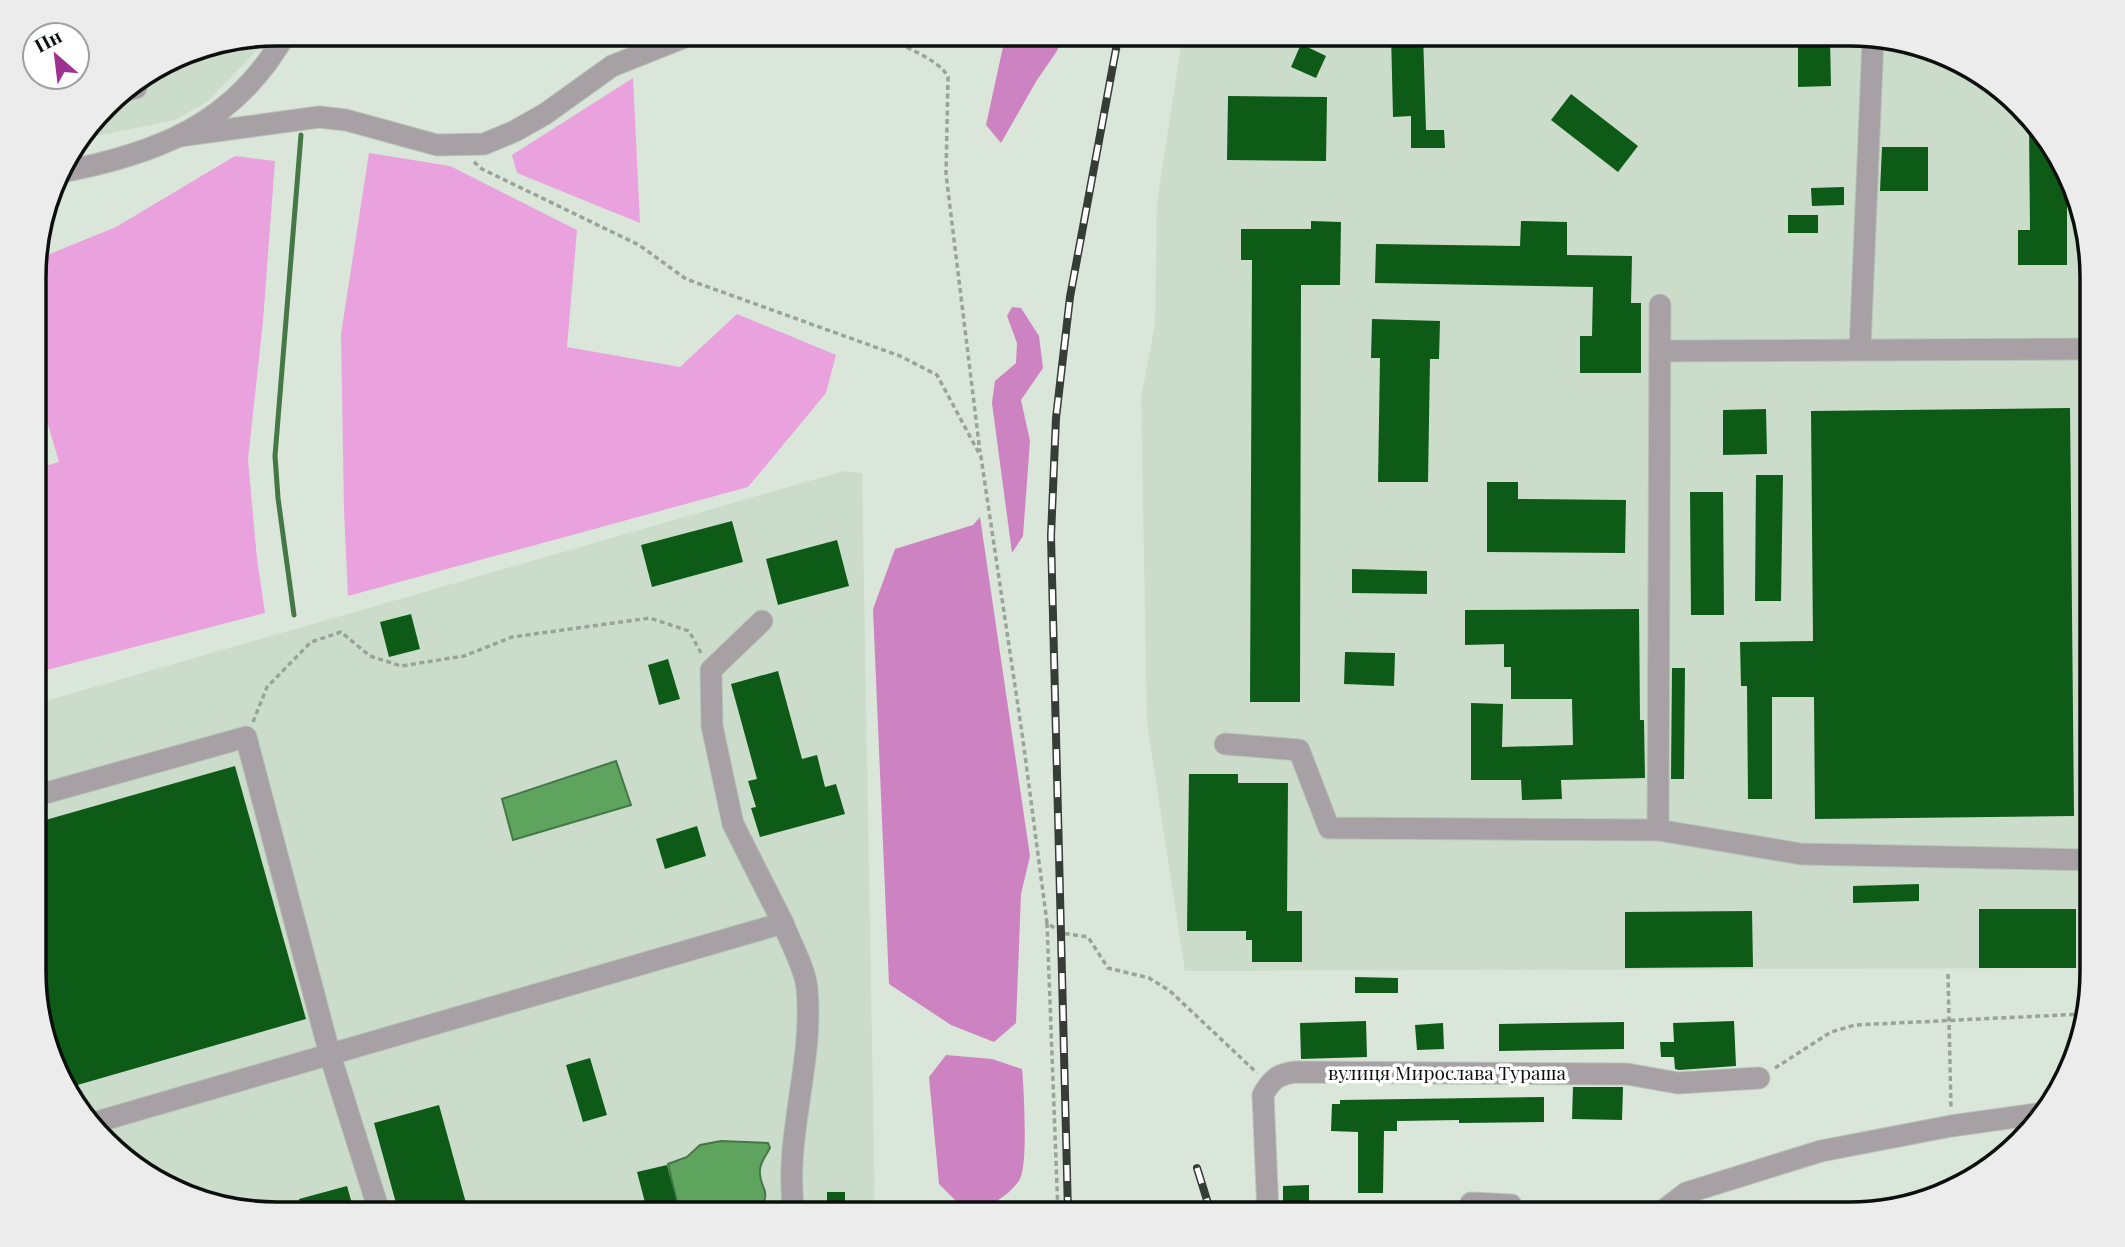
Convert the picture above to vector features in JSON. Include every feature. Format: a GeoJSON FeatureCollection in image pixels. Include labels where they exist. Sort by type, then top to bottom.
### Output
{"type":"FeatureCollection","features":[{"type":"Feature","properties":{"kind":"street"},"geometry":{"type":"LineString","coordinates":[[72,170],[97,165],[180,136],[212,119],[258,75],[277,46]]}},
{"type":"Feature","properties":{"kind":"street"},"geometry":{"type":"LineString","coordinates":[[180,136],[319,117],[346,120],[438,145],[484,144],[545,114],[612,66],[662,46]]}},
{"type":"Feature","properties":{"kind":"street"},"geometry":{"type":"LineString","coordinates":[[1860,348],[1873,47]]}},
{"type":"Feature","properties":{"kind":"street"},"geometry":{"type":"LineString","coordinates":[[1658,830],[1660,305]]}},
{"type":"Feature","properties":{"kind":"street"},"geometry":{"type":"LineString","coordinates":[[1660,351],[2079,349]]}},
{"type":"Feature","properties":{"kind":"street"},"geometry":{"type":"LineString","coordinates":[[762,621],[711,670],[712,726],[733,824],[783,923],[807,986],[807,1054],[794,1137],[792,1202]]}},
{"type":"Feature","properties":{"kind":"street"},"geometry":{"type":"LineString","coordinates":[[46,793],[246,737],[330,1055],[376,1202]]}},
{"type":"Feature","properties":{"kind":"street"},"geometry":{"type":"LineString","coordinates":[[1225,744],[1299,750],[1329,828],[1658,830],[1801,854],[2079,860]]}},
{"type":"Feature","properties":{"kind":"street"},"geometry":{"type":"LineString","coordinates":[[101,1121],[783,923]]}},
{"type":"Feature","properties":{"kind":"street","name":"вулиця Мирослава Тураша"},"geometry":{"type":"LineString","coordinates":[[1268,1084],[1280,1074],[1295,1072],[1627,1073],[1678,1083],[1759,1078]]}},
{"type":"Feature","properties":{"kind":"street"},"geometry":{"type":"LineString","coordinates":[[1267,1201],[1262,1095],[1268,1084]]}},
{"type":"Feature","properties":{"kind":"street"},"geometry":{"type":"LineString","coordinates":[[1675,1201],[1686,1193],[1821,1152],[1951,1126],[2028,1115]]}},
{"type":"Feature","properties":{"kind":"path"},"geometry":{"type":"LineString","coordinates":[[903,46],[945,70],[948,77],[947,174],[981,457],[1047,923],[1058,1202]]}},
{"type":"Feature","properties":{"kind":"path"},"geometry":{"type":"LineString","coordinates":[[457,146],[482,169],[639,245],[686,279],[891,353],[937,375],[981,457]]}},
{"type":"Feature","properties":{"kind":"path"},"geometry":{"type":"LineString","coordinates":[[246,737],[267,687],[311,642],[341,632],[370,656],[401,666],[464,656],[512,636],[649,618],[689,631],[711,670]]}},
{"type":"Feature","properties":{"kind":"path"},"geometry":{"type":"LineString","coordinates":[[1047,923],[1062,933],[1088,937],[1108,968],[1149,978],[1170,991],[1268,1084]]}},
{"type":"Feature","properties":{"kind":"path"},"geometry":{"type":"LineString","coordinates":[[1948,974],[1951,1126]]}},
{"type":"Feature","properties":{"kind":"path"},"geometry":{"type":"LineString","coordinates":[[1759,1078],[1831,1032],[1855,1025],[2075,1014]]}},
{"type":"Feature","properties":{"kind":"shaded area"},"geometry":{"type":"Polygon","coordinates":[[[260,46],[208,101],[175,120],[93,137],[124,103],[161,76],[202,58],[260,46]]]}},
{"type":"Feature","properties":{"kind":"shaded area"},"geometry":{"type":"Polygon","coordinates":[[[1003,46],[1059,46],[1001,143],[986,125],[1003,46]]]}},
{"type":"Feature","properties":{"kind":"shaded area"},"geometry":{"type":"Polygon","coordinates":[[[1181,46],[1878,47],[1937,63],[1964,76],[1989,93],[2012,113],[2049,161],[2072,217],[2079,262],[2079,968],[1185,971],[1147,723],[1141,398],[1155,324],[1157,202],[1181,46]]]}},
{"type":"Feature","properties":{"kind":"shaded area"},"geometry":{"type":"Polygon","coordinates":[[[633,78],[640,223],[517,173],[512,155],[633,78]]]}},
{"type":"Feature","properties":{"kind":"shaded area"},"geometry":{"type":"Polygon","coordinates":[[[369,153],[450,166],[577,230],[567,347],[680,367],[737,314],[836,355],[826,393],[748,487],[348,596],[341,334],[369,153]]]}},
{"type":"Feature","properties":{"kind":"shaded area"},"geometry":{"type":"Polygon","coordinates":[[[235,156],[275,161],[263,321],[248,460],[265,613],[46,670],[46,466],[59,462],[46,418],[47,255],[116,227],[235,156]]]}},
{"type":"Feature","properties":{"kind":"shaded area"},"geometry":{"type":"Polygon","coordinates":[[[1012,307],[1021,308],[1039,336],[1043,368],[1021,400],[1030,441],[1023,536],[1012,553],[992,403],[995,381],[1016,363],[1017,343],[1007,316],[1012,307]]]}},
{"type":"Feature","properties":{"kind":"shaded area"},"geometry":{"type":"Polygon","coordinates":[[[844,471],[862,473],[875,1202],[277,1202],[217,1194],[161,1171],[113,1134],[84,1099],[63,1059],[53,1030],[47,1000],[46,970],[46,701],[844,471]]]}},
{"type":"Feature","properties":{"kind":"shaded area"},"geometry":{"type":"Polygon","coordinates":[[[980,517],[1030,856],[1021,894],[1016,1023],[994,1042],[951,1025],[889,984],[873,609],[895,549],[973,525],[980,517]]]}},
{"type":"Feature","properties":{"kind":"shaded area"},"geometry":{"type":"Polygon","coordinates":[[[616,761],[631,805],[513,840],[502,799],[616,761]]]}},
{"type":"Feature","properties":{"kind":"shaded area"},"geometry":{"type":"Polygon","coordinates":[[[946,1055],[992,1059],[1022,1069],[1025,1143],[1022,1171],[1016,1185],[996,1202],[957,1202],[939,1184],[929,1077],[946,1055]]]}},
{"type":"Feature","properties":{"kind":"shaded area"},"geometry":{"type":"Polygon","coordinates":[[[721,1141],[768,1143],[770,1148],[760,1167],[764,1202],[677,1202],[668,1164],[687,1157],[700,1145],[721,1141]]]}},
{"type":"Feature","properties":{"kind":"building"},"geometry":{"type":"Polygon","coordinates":[[[1300,46],[1326,56],[1316,78],[1291,67],[1300,46]]]}},
{"type":"Feature","properties":{"kind":"building"},"geometry":{"type":"Polygon","coordinates":[[[1391,46],[1423,46],[1426,130],[1444,130],[1445,148],[1411,148],[1411,116],[1393,117],[1391,46]]]}},
{"type":"Feature","properties":{"kind":"building"},"geometry":{"type":"Polygon","coordinates":[[[1798,46],[1830,46],[1831,86],[1798,87],[1798,46]]]}},
{"type":"Feature","properties":{"kind":"building"},"geometry":{"type":"Polygon","coordinates":[[[1571,94],[1638,146],[1618,172],[1551,120],[1571,94]]]}},
{"type":"Feature","properties":{"kind":"building"},"geometry":{"type":"Polygon","coordinates":[[[1228,96],[1327,97],[1326,161],[1227,160],[1228,96]]]}},
{"type":"Feature","properties":{"kind":"building"},"geometry":{"type":"Polygon","coordinates":[[[2029,133],[2049,161],[2067,202],[2067,265],[2018,265],[2018,230],[2030,230],[2029,133]]]}},
{"type":"Feature","properties":{"kind":"building"},"geometry":{"type":"Polygon","coordinates":[[[1882,147],[1928,147],[1928,191],[1880,191],[1882,147]]]}},
{"type":"Feature","properties":{"kind":"building"},"geometry":{"type":"Polygon","coordinates":[[[1844,187],[1844,205],[1812,206],[1811,188],[1844,187]]]}},
{"type":"Feature","properties":{"kind":"building"},"geometry":{"type":"Polygon","coordinates":[[[1788,215],[1818,215],[1818,233],[1788,233],[1788,215]]]}},
{"type":"Feature","properties":{"kind":"building"},"geometry":{"type":"Polygon","coordinates":[[[1311,221],[1341,222],[1340,285],[1301,285],[1300,702],[1250,702],[1252,260],[1241,260],[1241,229],[1311,229],[1311,221]]]}},
{"type":"Feature","properties":{"kind":"building"},"geometry":{"type":"Polygon","coordinates":[[[1521,221],[1567,222],[1567,255],[1632,256],[1631,303],[1641,303],[1641,373],[1580,373],[1580,336],[1592,336],[1593,287],[1375,283],[1376,244],[1520,246],[1521,221]]]}},
{"type":"Feature","properties":{"kind":"building"},"geometry":{"type":"Polygon","coordinates":[[[1372,319],[1440,321],[1439,359],[1430,359],[1428,482],[1378,482],[1380,358],[1371,358],[1372,319]]]}},
{"type":"Feature","properties":{"kind":"building"},"geometry":{"type":"Polygon","coordinates":[[[2070,408],[2074,816],[1815,819],[1814,697],[1772,697],[1772,799],[1748,799],[1747,686],[1741,686],[1740,642],[1813,641],[1811,411],[2070,408]]]}},
{"type":"Feature","properties":{"kind":"building"},"geometry":{"type":"Polygon","coordinates":[[[1766,409],[1767,454],[1723,455],[1723,410],[1766,409]]]}},
{"type":"Feature","properties":{"kind":"building"},"geometry":{"type":"Polygon","coordinates":[[[1756,475],[1783,475],[1781,601],[1755,601],[1756,475]]]}},
{"type":"Feature","properties":{"kind":"building"},"geometry":{"type":"Polygon","coordinates":[[[1487,482],[1518,482],[1518,499],[1626,500],[1625,553],[1487,552],[1487,482]]]}},
{"type":"Feature","properties":{"kind":"building"},"geometry":{"type":"Polygon","coordinates":[[[1690,492],[1723,492],[1724,615],[1691,615],[1690,492]]]}},
{"type":"Feature","properties":{"kind":"building"},"geometry":{"type":"Polygon","coordinates":[[[732,521],[743,562],[652,587],[641,545],[732,521]]]}},
{"type":"Feature","properties":{"kind":"building"},"geometry":{"type":"Polygon","coordinates":[[[837,540],[849,586],[778,605],[766,559],[837,540]]]}},
{"type":"Feature","properties":{"kind":"building"},"geometry":{"type":"Polygon","coordinates":[[[1352,569],[1427,571],[1427,594],[1352,593],[1352,569]]]}},
{"type":"Feature","properties":{"kind":"building"},"geometry":{"type":"Polygon","coordinates":[[[1639,609],[1640,720],[1644,720],[1645,778],[1561,780],[1562,799],[1522,800],[1521,780],[1471,780],[1471,703],[1503,704],[1502,747],[1573,745],[1572,699],[1511,699],[1511,667],[1504,667],[1504,644],[1465,645],[1465,610],[1639,609]]]}},
{"type":"Feature","properties":{"kind":"building"},"geometry":{"type":"Polygon","coordinates":[[[411,614],[420,649],[389,657],[380,622],[411,614]]]}},
{"type":"Feature","properties":{"kind":"building"},"geometry":{"type":"Polygon","coordinates":[[[1345,652],[1395,653],[1394,686],[1344,684],[1345,652]]]}},
{"type":"Feature","properties":{"kind":"building"},"geometry":{"type":"Polygon","coordinates":[[[668,659],[680,699],[659,705],[648,665],[668,659]]]}},
{"type":"Feature","properties":{"kind":"building"},"geometry":{"type":"Polygon","coordinates":[[[1672,668],[1685,668],[1684,779],[1671,779],[1672,668]]]}},
{"type":"Feature","properties":{"kind":"building"},"geometry":{"type":"Polygon","coordinates":[[[778,671],[802,759],[817,755],[825,787],[836,784],[845,814],[760,837],[751,808],[756,807],[748,781],[757,779],[731,684],[778,671]]]}},
{"type":"Feature","properties":{"kind":"building"},"geometry":{"type":"Polygon","coordinates":[[[235,766],[306,1019],[76,1085],[53,1030],[47,1000],[46,820],[235,766]]]}},
{"type":"Feature","properties":{"kind":"building"},"geometry":{"type":"Polygon","coordinates":[[[1189,774],[1238,774],[1238,783],[1288,783],[1287,911],[1302,911],[1302,962],[1252,962],[1252,940],[1246,940],[1246,931],[1187,931],[1189,774]]]}},
{"type":"Feature","properties":{"kind":"building"},"geometry":{"type":"Polygon","coordinates":[[[697,826],[706,856],[665,869],[656,839],[697,826]]]}},
{"type":"Feature","properties":{"kind":"building"},"geometry":{"type":"Polygon","coordinates":[[[1919,884],[1919,901],[1853,903],[1853,886],[1919,884]]]}},
{"type":"Feature","properties":{"kind":"building"},"geometry":{"type":"Polygon","coordinates":[[[1979,909],[2076,909],[2076,968],[1979,968],[1979,909]]]}},
{"type":"Feature","properties":{"kind":"building"},"geometry":{"type":"Polygon","coordinates":[[[1752,911],[1753,967],[1625,968],[1625,912],[1752,911]]]}},
{"type":"Feature","properties":{"kind":"building"},"geometry":{"type":"Polygon","coordinates":[[[1355,977],[1398,978],[1398,993],[1355,993],[1355,977]]]}},
{"type":"Feature","properties":{"kind":"building"},"geometry":{"type":"Polygon","coordinates":[[[1366,1021],[1367,1057],[1301,1059],[1300,1023],[1366,1021]]]}},
{"type":"Feature","properties":{"kind":"building"},"geometry":{"type":"Polygon","coordinates":[[[1734,1021],[1736,1066],[1679,1070],[1675,1069],[1674,1057],[1661,1057],[1660,1042],[1674,1042],[1673,1023],[1734,1021]]]}},
{"type":"Feature","properties":{"kind":"building"},"geometry":{"type":"Polygon","coordinates":[[[1624,1022],[1624,1049],[1499,1051],[1499,1024],[1624,1022]]]}},
{"type":"Feature","properties":{"kind":"building"},"geometry":{"type":"Polygon","coordinates":[[[1443,1023],[1444,1049],[1417,1050],[1415,1025],[1443,1023]]]}},
{"type":"Feature","properties":{"kind":"building"},"geometry":{"type":"Polygon","coordinates":[[[590,1058],[607,1115],[583,1122],[566,1065],[590,1058]]]}},
{"type":"Feature","properties":{"kind":"building"},"geometry":{"type":"Polygon","coordinates":[[[1573,1087],[1623,1087],[1622,1120],[1572,1119],[1573,1087]]]}},
{"type":"Feature","properties":{"kind":"building"},"geometry":{"type":"Polygon","coordinates":[[[1544,1097],[1544,1122],[1397,1121],[1397,1131],[1384,1131],[1383,1193],[1358,1193],[1358,1132],[1331,1131],[1332,1104],[1340,1104],[1340,1100],[1544,1097]]]}},
{"type":"Feature","properties":{"kind":"building"},"geometry":{"type":"Polygon","coordinates":[[[439,1105],[466,1202],[396,1202],[374,1123],[439,1105]]]}},
{"type":"Feature","properties":{"kind":"building"},"geometry":{"type":"Polygon","coordinates":[[[667,1165],[677,1202],[645,1202],[637,1172],[667,1165]]]}},
{"type":"Feature","properties":{"kind":"building"},"geometry":{"type":"Polygon","coordinates":[[[1309,1185],[1309,1201],[1283,1201],[1283,1186],[1309,1185]]]}},
{"type":"Feature","properties":{"kind":"building"},"geometry":{"type":"Polygon","coordinates":[[[347,1186],[352,1202],[300,1202],[299,1199],[347,1186]]]}},
{"type":"Feature","properties":{"kind":"building"},"geometry":{"type":"Polygon","coordinates":[[[827,1192],[845,1192],[845,1202],[827,1202],[827,1192]]]}},
{"type":"Feature","properties":{"kind":"waterway"},"geometry":{"type":"LineString","coordinates":[[294,615],[275,456],[301,135]]}},
{"type":"Feature","properties":{"kind":"railway"},"geometry":{"type":"LineString","coordinates":[[1068,1202],[1051,536],[1056,418],[1070,297],[1117,46]]}},
{"type":"Feature","properties":{"kind":"railway"},"geometry":{"type":"LineString","coordinates":[[1197,1168],[1207,1201]]}}]}
